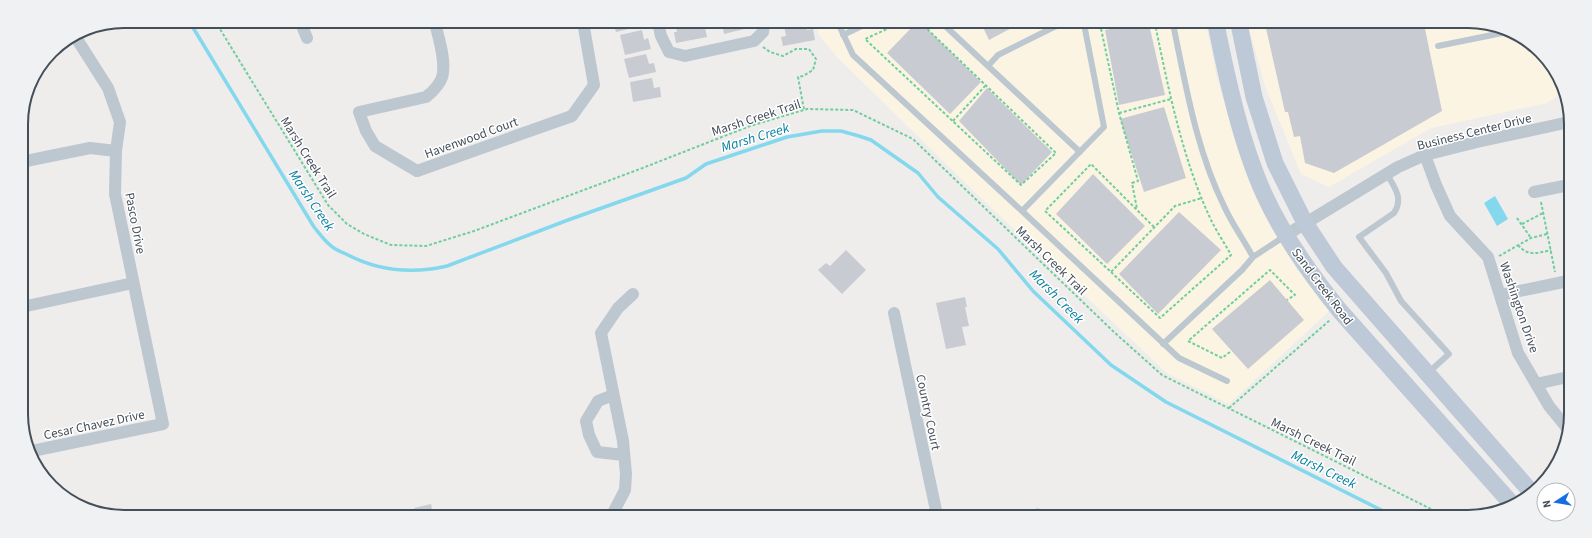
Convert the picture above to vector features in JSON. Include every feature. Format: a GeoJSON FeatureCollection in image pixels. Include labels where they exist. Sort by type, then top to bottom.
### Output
{"type":"FeatureCollection","features":[{"type":"Feature","properties":{"kind":"main road","name":"Sand Creek Road"},"geometry":{"type":"LineString","coordinates":[[1217,28],[1241,128],[1256,176],[1264,195],[1286,235],[1318,284],[1340,311],[1509,501]]}},
{"type":"Feature","properties":{"kind":"main road","name":"Sand Creek Road"},"geometry":{"type":"LineString","coordinates":[[1240,28],[1254,97],[1275,163],[1305,223],[1334,267],[1528,488]]}},
{"type":"Feature","properties":{"kind":"street"},"geometry":{"type":"LineString","coordinates":[[302,28],[306,38]]}},
{"type":"Feature","properties":{"kind":"street","name":"Havenwood Court"},"geometry":{"type":"LineString","coordinates":[[436,28],[444,73],[433,92],[426,97],[360,112],[366,131],[376,146],[417,171],[572,116],[594,85],[584,28]]}},
{"type":"Feature","properties":{"kind":"street"},"geometry":{"type":"LineString","coordinates":[[659,28],[661,36],[669,52],[684,56],[754,41],[763,32],[763,28]]}},
{"type":"Feature","properties":{"kind":"street","name":"Pasco Drive"},"geometry":{"type":"LineString","coordinates":[[78,40],[108,88],[120,122],[116,151],[115,194],[163,424]]}},
{"type":"Feature","properties":{"kind":"street","name":"Business Center Drive"},"geometry":{"type":"LineString","coordinates":[[1286,235],[1387,174],[1425,155],[1564,123]]}},
{"type":"Feature","properties":{"kind":"street"},"geometry":{"type":"LineString","coordinates":[[28,161],[90,148],[116,151]]}},
{"type":"Feature","properties":{"kind":"street","name":"Washington Drive"},"geometry":{"type":"LineString","coordinates":[[1425,155],[1436,186],[1450,216],[1488,257],[1518,352],[1548,406],[1563,423]]}},
{"type":"Feature","properties":{"kind":"street"},"geometry":{"type":"LineString","coordinates":[[1537,192],[1564,186]]}},
{"type":"Feature","properties":{"kind":"street"},"geometry":{"type":"LineString","coordinates":[[28,306],[133,282]]}},
{"type":"Feature","properties":{"kind":"street"},"geometry":{"type":"LineString","coordinates":[[1500,296],[1563,282]]}},
{"type":"Feature","properties":{"kind":"street"},"geometry":{"type":"LineString","coordinates":[[615,510],[625,490],[626,474],[623,441],[601,332],[618,308],[633,294]]}},
{"type":"Feature","properties":{"kind":"street","name":"Country Court"},"geometry":{"type":"LineString","coordinates":[[894,314],[936,510]]}},
{"type":"Feature","properties":{"kind":"street"},"geometry":{"type":"LineString","coordinates":[[1536,384],[1564,378]]}},
{"type":"Feature","properties":{"kind":"street"},"geometry":{"type":"LineString","coordinates":[[613,395],[598,400],[586,421],[589,435],[597,452],[624,455]]}},
{"type":"Feature","properties":{"kind":"street","name":"Cesar Chavez Drive"},"geometry":{"type":"LineString","coordinates":[[35,450],[163,424]]}},
{"type":"Feature","properties":{"kind":"lane"},"geometry":{"type":"LineString","coordinates":[[840,28],[854,56],[1163,344],[1179,358],[1227,381]]}},
{"type":"Feature","properties":{"kind":"lane"},"geometry":{"type":"LineString","coordinates":[[843,35],[858,28]]}},
{"type":"Feature","properties":{"kind":"lane"},"geometry":{"type":"LineString","coordinates":[[947,28],[1080,152]]}},
{"type":"Feature","properties":{"kind":"lane"},"geometry":{"type":"LineString","coordinates":[[988,66],[998,55],[1052,28]]}},
{"type":"Feature","properties":{"kind":"lane"},"geometry":{"type":"LineString","coordinates":[[1022,211],[1104,127],[1085,28]]}},
{"type":"Feature","properties":{"kind":"lane"},"geometry":{"type":"LineString","coordinates":[[1174,28],[1188,99],[1202,150],[1224,206],[1253,257]]}},
{"type":"Feature","properties":{"kind":"lane"},"geometry":{"type":"LineString","coordinates":[[1438,46],[1500,33]]}},
{"type":"Feature","properties":{"kind":"lane"},"geometry":{"type":"LineString","coordinates":[[1387,174],[1399,197],[1397,208],[1394,213],[1359,237],[1386,273],[1401,301],[1449,354],[1428,373]]}},
{"type":"Feature","properties":{"kind":"lane"},"geometry":{"type":"LineString","coordinates":[[1163,344],[1242,270],[1253,257],[1286,235]]}},
{"type":"Feature","properties":{"kind":"path","name":"Marsh Creek Trail"},"geometry":{"type":"LineString","coordinates":[[219,28],[328,205],[347,224],[364,234],[391,245],[426,246],[467,233],[640,169],[750,126],[804,110],[853,110],[913,139],[1115,333],[1162,375],[1433,510]]}},
{"type":"Feature","properties":{"kind":"path"},"geometry":{"type":"LineString","coordinates":[[889,28],[865,39],[1021,185],[1056,152],[926,28]]}},
{"type":"Feature","properties":{"kind":"path"},"geometry":{"type":"LineString","coordinates":[[1101,28],[1119,113],[1138,181],[1132,183],[1138,210]]}},
{"type":"Feature","properties":{"kind":"path"},"geometry":{"type":"LineString","coordinates":[[1154,227],[1091,164],[1045,211],[1160,318],[1231,255],[1212,221],[1202,198],[1182,142],[1156,28]]}},
{"type":"Feature","properties":{"kind":"path"},"geometry":{"type":"LineString","coordinates":[[754,41],[770,52],[783,56],[796,49],[809,49],[816,59],[813,70],[803,76],[798,77],[804,110]]}},
{"type":"Feature","properties":{"kind":"path"},"geometry":{"type":"LineString","coordinates":[[953,121],[986,85]]}},
{"type":"Feature","properties":{"kind":"path"},"geometry":{"type":"LineString","coordinates":[[1119,113],[1171,99]]}},
{"type":"Feature","properties":{"kind":"path"},"geometry":{"type":"LineString","coordinates":[[1537,192],[1551,250],[1563,282]]}},
{"type":"Feature","properties":{"kind":"path"},"geometry":{"type":"LineString","coordinates":[[1111,272],[1175,206],[1202,198]]}},
{"type":"Feature","properties":{"kind":"path"},"geometry":{"type":"LineString","coordinates":[[1522,224],[1543,212]]}},
{"type":"Feature","properties":{"kind":"path"},"geometry":{"type":"LineString","coordinates":[[1517,218],[1531,238]]}},
{"type":"Feature","properties":{"kind":"path"},"geometry":{"type":"LineString","coordinates":[[1489,261],[1531,238],[1547,234]]}},
{"type":"Feature","properties":{"kind":"path"},"geometry":{"type":"LineString","coordinates":[[1518,245],[1528,254],[1551,250]]}},
{"type":"Feature","properties":{"kind":"path"},"geometry":{"type":"LineString","coordinates":[[1230,352],[1222,358],[1188,342],[1270,270],[1295,295],[1287,300]]}},
{"type":"Feature","properties":{"kind":"path"},"geometry":{"type":"LineString","coordinates":[[1229,408],[1340,311]]}},
{"type":"Feature","properties":{"kind":"shaded area"},"geometry":{"type":"Polygon","coordinates":[[[818,28],[1207,28],[1218,83],[1272,228],[1296,268],[1329,311],[1229,404],[1167,373],[980,197],[837,57],[819,35],[818,28]]]}},
{"type":"Feature","properties":{"kind":"shaded area"},"geometry":{"type":"Polygon","coordinates":[[[1249,28],[1468,28],[1493,31],[1521,44],[1540,61],[1548,71],[1559,95],[1547,103],[1431,128],[1329,187],[1301,174],[1265,86],[1249,28]]]}},
{"type":"Feature","properties":{"kind":"water"},"geometry":{"type":"Polygon","coordinates":[[[1495,196],[1508,219],[1497,226],[1484,203],[1495,196]]]}},
{"type":"Feature","properties":{"kind":"building"},"geometry":{"type":"Polygon","coordinates":[[[615,28],[633,28],[616,32],[615,28]]]}},
{"type":"Feature","properties":{"kind":"building"},"geometry":{"type":"Polygon","coordinates":[[[676,28],[705,28],[707,37],[676,43],[674,32],[677,32],[676,28]]]}},
{"type":"Feature","properties":{"kind":"building"},"geometry":{"type":"Polygon","coordinates":[[[723,28],[748,28],[724,34],[723,28]]]}},
{"type":"Feature","properties":{"kind":"building"},"geometry":{"type":"Polygon","coordinates":[[[785,28],[806,28],[807,30],[813,29],[815,40],[783,46],[781,37],[786,36],[785,28]]]}},
{"type":"Feature","properties":{"kind":"building"},"geometry":{"type":"Polygon","coordinates":[[[911,28],[926,28],[981,82],[950,114],[887,53],[911,28]]]}},
{"type":"Feature","properties":{"kind":"building"},"geometry":{"type":"Polygon","coordinates":[[[983,28],[1012,28],[989,40],[983,28]]]}},
{"type":"Feature","properties":{"kind":"building"},"geometry":{"type":"Polygon","coordinates":[[[1116,28],[1150,28],[1165,95],[1119,105],[1105,30],[1116,28]]]}},
{"type":"Feature","properties":{"kind":"building"},"geometry":{"type":"Polygon","coordinates":[[[1266,28],[1425,28],[1442,111],[1334,173],[1305,163],[1300,136],[1294,137],[1288,112],[1285,112],[1266,28]]]}},
{"type":"Feature","properties":{"kind":"building"},"geometry":{"type":"Polygon","coordinates":[[[642,30],[644,40],[648,38],[651,49],[625,55],[620,35],[642,30]]]}},
{"type":"Feature","properties":{"kind":"building"},"geometry":{"type":"Polygon","coordinates":[[[646,54],[649,64],[654,63],[656,72],[629,78],[624,59],[646,54]]]}},
{"type":"Feature","properties":{"kind":"building"},"geometry":{"type":"Polygon","coordinates":[[[652,78],[654,88],[660,87],[661,97],[633,102],[630,82],[652,78]]]}},
{"type":"Feature","properties":{"kind":"building"},"geometry":{"type":"Polygon","coordinates":[[[987,88],[1052,152],[1021,185],[959,121],[987,88]]]}},
{"type":"Feature","properties":{"kind":"building"},"geometry":{"type":"Polygon","coordinates":[[[1164,107],[1186,178],[1144,192],[1120,119],[1164,107]]]}},
{"type":"Feature","properties":{"kind":"building"},"geometry":{"type":"Polygon","coordinates":[[[1093,174],[1145,226],[1107,264],[1056,214],[1093,174]]]}},
{"type":"Feature","properties":{"kind":"building"},"geometry":{"type":"Polygon","coordinates":[[[1179,212],[1221,250],[1158,314],[1119,274],[1179,212]]]}},
{"type":"Feature","properties":{"kind":"building"},"geometry":{"type":"Polygon","coordinates":[[[846,250],[866,270],[842,294],[818,270],[826,263],[830,266],[846,250]]]}},
{"type":"Feature","properties":{"kind":"building"},"geometry":{"type":"Polygon","coordinates":[[[1270,280],[1304,320],[1248,369],[1212,329],[1270,280]]]}},
{"type":"Feature","properties":{"kind":"building"},"geometry":{"type":"Polygon","coordinates":[[[965,297],[967,307],[965,307],[969,326],[962,327],[966,345],[946,349],[936,303],[965,297]]]}},
{"type":"Feature","properties":{"kind":"building"},"geometry":{"type":"Polygon","coordinates":[[[431,504],[432,510],[414,510],[414,508],[431,504]]]}},
{"type":"Feature","properties":{"kind":"waterway","name":"Marsh Creek"},"geometry":{"type":"LineString","coordinates":[[193,28],[314,227],[332,246],[358,260],[383,267],[409,270],[421,270],[447,266],[568,220],[686,178],[706,164],[787,137],[822,131],[841,131],[871,140],[918,173],[938,197],[998,249],[1033,291],[1111,365],[1166,402],[1381,510]]}}]}
